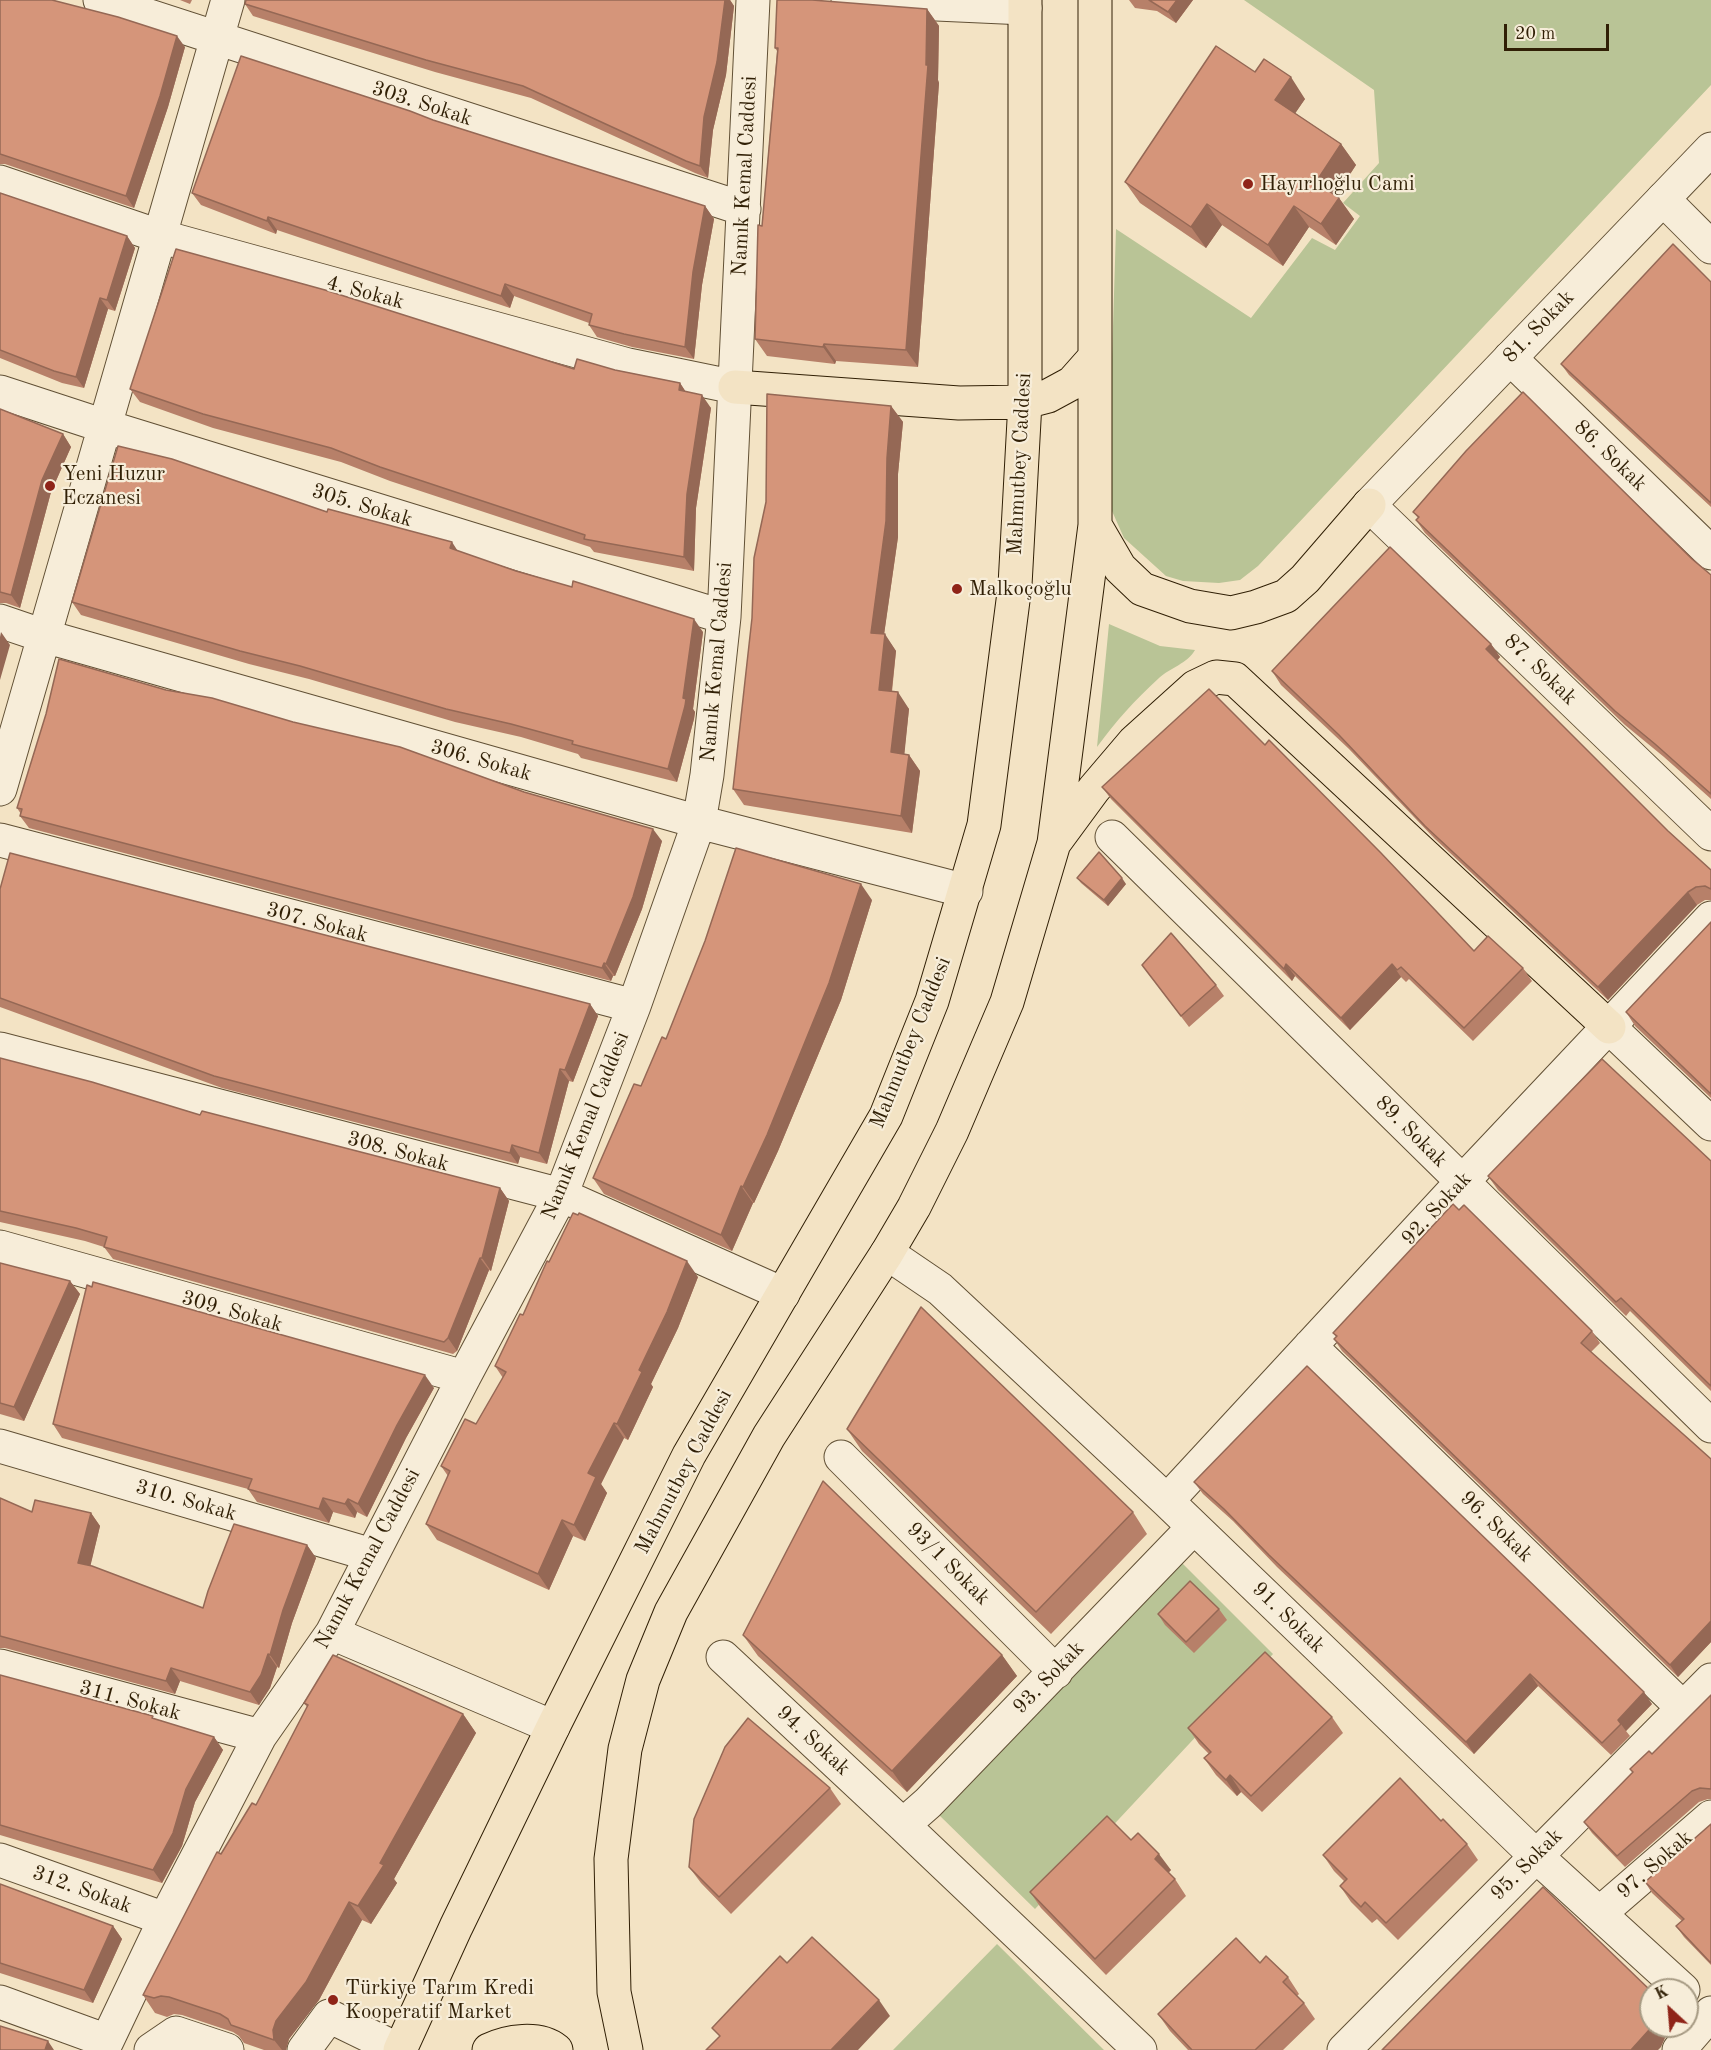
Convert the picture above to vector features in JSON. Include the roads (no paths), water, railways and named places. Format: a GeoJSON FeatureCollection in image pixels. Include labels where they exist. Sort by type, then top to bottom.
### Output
{"type":"FeatureCollection","features":[{"type":"Feature","properties":{"kind":"main road"},"geometry":{"type":"LineString","coordinates":[[626,2050],[614,1992],[611,1859],[626,1749],[643,1680],[671,1612],[769,1436],[887,1253],[914,1207],[952,1131],[1007,1002],[1054,843],[1095,525],[1095,0]]}},
{"type":"Feature","properties":{"kind":"main road","name":"Mahmutbey Caddesi"},"geometry":{"type":"LineString","coordinates":[[400,2050],[456,1927],[553,1727],[689,1455],[886,1116],[932,1000],[966,891],[984,825],[1015,585],[1025,402],[1025,4]]}},
{"type":"Feature","properties":{"kind":"main road"},"geometry":{"type":"LineString","coordinates":[[735,387],[958,403],[1025,402],[1048,396],[1072,383],[1095,357]]}},
{"type":"Feature","properties":{"kind":"main road"},"geometry":{"type":"LineString","coordinates":[[1095,525],[1120,568],[1142,589],[1190,606],[1231,613],[1286,596],[1305,579],[1369,506]]}},
{"type":"Feature","properties":{"kind":"main road"},"geometry":{"type":"LineString","coordinates":[[1054,843],[1094,789],[1142,734],[1195,687],[1216,678],[1235,679],[1609,1027]]}},
{"type":"Feature","properties":{"kind":"main road"},"geometry":{"type":"LineString","coordinates":[[489,2050],[497,2046],[526,2041],[551,2046],[556,2050]]}},
{"type":"Feature","properties":{"kind":"street","name":"303. Sokak"},"geometry":{"type":"LineString","coordinates":[[100,0],[744,209]]}},
{"type":"Feature","properties":{"kind":"street"},"geometry":{"type":"LineString","coordinates":[[0,789],[228,0]]}},
{"type":"Feature","properties":{"kind":"street","name":"Namık Kemal Caddesi"},"geometry":{"type":"LineString","coordinates":[[0,2002],[116,2045],[165,1919],[260,1736],[332,1633],[561,1195],[634,1006],[699,822],[707,775],[724,617],[753,0]]}},
{"type":"Feature","properties":{"kind":"street"},"geometry":{"type":"LineString","coordinates":[[848,0],[1025,4]]}},
{"type":"Feature","properties":{"kind":"street","name":"81. Sokak"},"geometry":{"type":"LineString","coordinates":[[1369,506],[1711,149]]}},
{"type":"Feature","properties":{"kind":"street","name":"4. Sokak"},"geometry":{"type":"LineString","coordinates":[[0,182],[159,236],[628,365],[735,387]]}},
{"type":"Feature","properties":{"kind":"street"},"geometry":{"type":"LineString","coordinates":[[1663,199],[1711,247]]}},
{"type":"Feature","properties":{"kind":"street","name":"86. Sokak"},"geometry":{"type":"LineString","coordinates":[[1510,358],[1711,553]]}},
{"type":"Feature","properties":{"kind":"street","name":"305. Sokak"},"geometry":{"type":"LineString","coordinates":[[0,393],[724,617]]}},
{"type":"Feature","properties":{"kind":"street","name":"87. Sokak"},"geometry":{"type":"LineString","coordinates":[[1369,506],[1711,834]]}},
{"type":"Feature","properties":{"kind":"street","name":"306. Sokak"},"geometry":{"type":"LineString","coordinates":[[0,621],[44,636],[699,822],[966,891]]}},
{"type":"Feature","properties":{"kind":"street","name":"89. Sokak"},"geometry":{"type":"LineString","coordinates":[[1112,837],[1711,1426]]}},
{"type":"Feature","properties":{"kind":"street","name":"307. Sokak"},"geometry":{"type":"LineString","coordinates":[[0,840],[634,1006]]}},
{"type":"Feature","properties":{"kind":"street","name":"92. Sokak"},"geometry":{"type":"LineString","coordinates":[[1167,1502],[1462,1182],[1711,918]]}},
{"type":"Feature","properties":{"kind":"street"},"geometry":{"type":"LineString","coordinates":[[1609,1027],[1711,1124]]}},
{"type":"Feature","properties":{"kind":"street","name":"308. Sokak"},"geometry":{"type":"LineString","coordinates":[[0,1049],[561,1195],[783,1294]]}},
{"type":"Feature","properties":{"kind":"street","name":"309. Sokak"},"geometry":{"type":"LineString","coordinates":[[0,1247],[464,1377]]}},
{"type":"Feature","properties":{"kind":"street","name":"91. Sokak"},"geometry":{"type":"LineString","coordinates":[[887,1253],[940,1288],[1536,1856],[1670,1978]]}},
{"type":"Feature","properties":{"kind":"street","name":"96. Sokak"},"geometry":{"type":"LineString","coordinates":[[1310,1346],[1683,1708]]}},
{"type":"Feature","properties":{"kind":"street","name":"310. Sokak"},"geometry":{"type":"LineString","coordinates":[[0,1446],[372,1555]]}},
{"type":"Feature","properties":{"kind":"street","name":"93/1 Sokak"},"geometry":{"type":"LineString","coordinates":[[841,1457],[1056,1672]]}},
{"type":"Feature","properties":{"kind":"street","name":"93. Sokak"},"geometry":{"type":"LineString","coordinates":[[903,1825],[928,1803],[1056,1672],[1193,1528]]}},
{"type":"Feature","properties":{"kind":"street"},"geometry":{"type":"LineString","coordinates":[[332,1633],[553,1727]]}},
{"type":"Feature","properties":{"kind":"street","name":"94. Sokak"},"geometry":{"type":"LineString","coordinates":[[723,1657],[1140,2050]]}},
{"type":"Feature","properties":{"kind":"street","name":"311. Sokak"},"geometry":{"type":"LineString","coordinates":[[0,1666],[260,1736]]}},
{"type":"Feature","properties":{"kind":"street","name":"95. Sokak"},"geometry":{"type":"LineString","coordinates":[[1344,2050],[1711,1680]]}},
{"type":"Feature","properties":{"kind":"street","name":"97. Sokak"},"geometry":{"type":"LineString","coordinates":[[1600,1913],[1711,1817]]}},
{"type":"Feature","properties":{"kind":"street","name":"312. Sokak"},"geometry":{"type":"LineString","coordinates":[[0,1860],[165,1919]]}},
{"type":"Feature","properties":{"kind":"street"},"geometry":{"type":"LineString","coordinates":[[1679,2050],[1705,2010]]}},
{"type":"Feature","properties":{"kind":"street"},"geometry":{"type":"LineString","coordinates":[[304,2050],[329,2016],[400,2050]]}},
{"type":"Feature","properties":{"kind":"street"},"geometry":{"type":"LineString","coordinates":[[151,2050],[176,2033],[228,2050]]}},
{"type":"Feature","properties":{"kind":"place","name":"Hayırlıoğlu Cami"},"geometry":{"type":"Point","coordinates":[1248,184]}},
{"type":"Feature","properties":{"kind":"place","name":"Yeni Huzur Eczanesi"},"geometry":{"type":"Point","coordinates":[50,486]}},
{"type":"Feature","properties":{"kind":"place","name":"Malkoçoğlu"},"geometry":{"type":"Point","coordinates":[957,589]}},
{"type":"Feature","properties":{"kind":"place","name":"Türkiye Tarım Kredi Kooperatif Market"},"geometry":{"type":"Point","coordinates":[333,2000]}}]}
